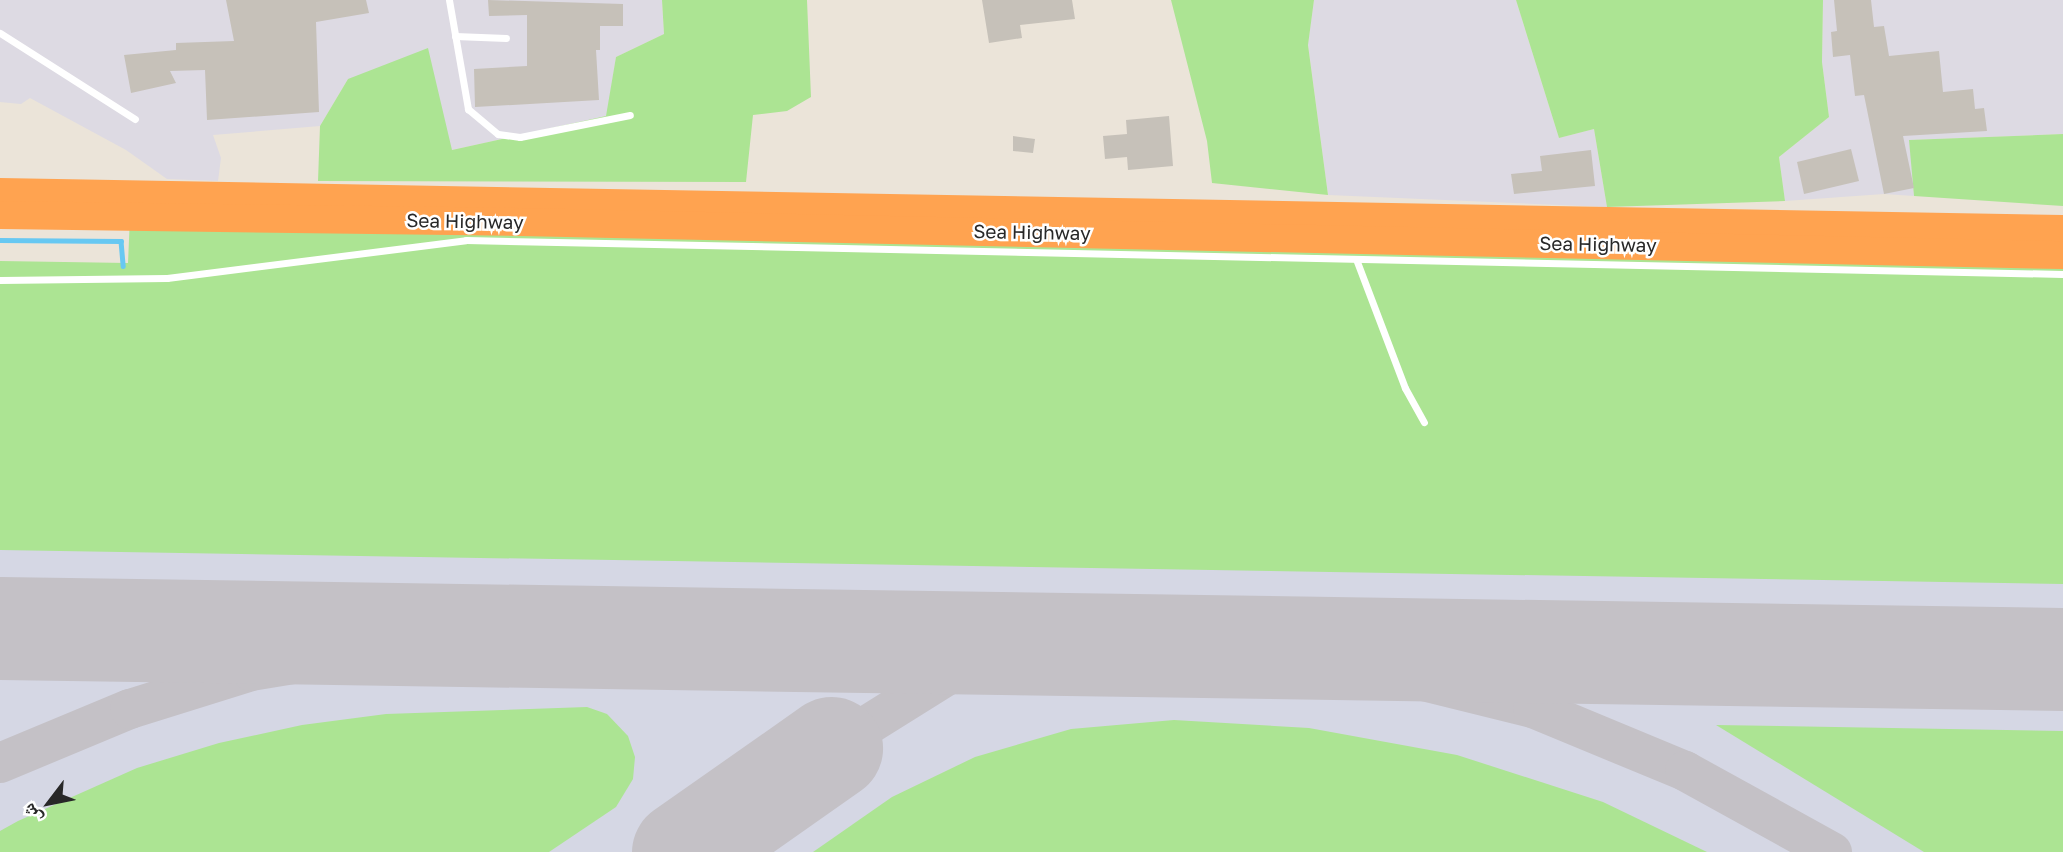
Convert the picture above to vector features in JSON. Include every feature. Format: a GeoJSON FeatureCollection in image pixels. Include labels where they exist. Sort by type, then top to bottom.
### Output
{"type":"FeatureCollection","features":[{"type":"Feature","properties":{"kind":"highway","name":"Sea Highway"},"geometry":{"type":"LineString","coordinates":[[0,192],[2063,229]]}},
{"type":"Feature","properties":{"kind":"highway","name":"Sea Highway"},"geometry":{"type":"LineString","coordinates":[[0,215],[534,222],[2063,255]]}},
{"type":"Feature","properties":{"kind":"lane"},"geometry":{"type":"LineString","coordinates":[[449,0],[468,109],[498,134],[520,137],[630,115]]}},
{"type":"Feature","properties":{"kind":"lane"},"geometry":{"type":"LineString","coordinates":[[0,33],[135,119]]}},
{"type":"Feature","properties":{"kind":"lane"},"geometry":{"type":"LineString","coordinates":[[455,37],[506,37]]}},
{"type":"Feature","properties":{"kind":"lane"},"geometry":{"type":"LineString","coordinates":[[0,280],[167,278],[466,240],[2063,274]]}},
{"type":"Feature","properties":{"kind":"lane"},"geometry":{"type":"LineString","coordinates":[[1356,258],[1405,388],[1424,422]]}},
{"type":"Feature","properties":{"kind":"shaded area"},"geometry":{"type":"Polygon","coordinates":[[[0,0],[662,0],[664,34],[616,57],[607,116],[452,150],[348,79],[320,126],[213,135],[221,158],[218,181],[167,179],[126,150],[30,98],[21,104],[0,102],[0,0]]]}},
{"type":"Feature","properties":{"kind":"shaded area"},"geometry":{"type":"Polygon","coordinates":[[[1314,0],[1516,0],[1559,138],[1594,129],[1607,207],[1328,195],[1308,44],[1314,0]]]}},
{"type":"Feature","properties":{"kind":"shaded area"},"geometry":{"type":"Polygon","coordinates":[[[1823,0],[2063,0],[2063,134],[1910,140],[1914,196],[1884,194],[1785,201],[1779,157],[1829,117],[1822,62],[1823,0]]]}},
{"type":"Feature","properties":{"kind":"shaded area"},"geometry":{"type":"Polygon","coordinates":[[[2063,269],[2063,852],[0,852],[0,273],[2063,269]]]}},
{"type":"Feature","properties":{"kind":"green space"},"geometry":{"type":"Polygon","coordinates":[[[662,0],[807,0],[811,97],[787,111],[753,115],[746,182],[318,181],[320,126],[348,79],[428,48],[452,150],[606,116],[616,57],[664,34],[662,0]]]}},
{"type":"Feature","properties":{"kind":"green space"},"geometry":{"type":"Polygon","coordinates":[[[1171,0],[1314,0],[1308,45],[1328,195],[1212,183],[1207,141],[1171,0]]]}},
{"type":"Feature","properties":{"kind":"green space"},"geometry":{"type":"Polygon","coordinates":[[[1516,0],[1823,0],[1822,62],[1829,117],[1779,157],[1785,201],[1607,207],[1594,129],[1559,138],[1516,0]]]}},
{"type":"Feature","properties":{"kind":"green space"},"geometry":{"type":"Polygon","coordinates":[[[2063,134],[2063,206],[1914,196],[1909,140],[2063,134]]]}},
{"type":"Feature","properties":{"kind":"green space"},"geometry":{"type":"Polygon","coordinates":[[[130,216],[2063,251],[2063,584],[0,550],[0,261],[128,263],[130,216]]]}},
{"type":"Feature","properties":{"kind":"green space"},"geometry":{"type":"Polygon","coordinates":[[[587,707],[607,714],[628,736],[635,757],[633,779],[616,807],[549,852],[0,852],[0,831],[18,821],[137,768],[219,743],[302,725],[386,714],[587,707]]]}},
{"type":"Feature","properties":{"kind":"green space"},"geometry":{"type":"Polygon","coordinates":[[[1174,720],[1309,728],[1457,755],[1603,802],[1707,852],[813,852],[892,797],[975,757],[1071,729],[1174,720]]]}},
{"type":"Feature","properties":{"kind":"green space"},"geometry":{"type":"Polygon","coordinates":[[[1716,725],[2063,731],[2063,852],[1924,852],[1716,725]]]}},
{"type":"Feature","properties":{"kind":"building"},"geometry":{"type":"Polygon","coordinates":[[[226,0],[366,0],[369,13],[316,22],[319,112],[207,120],[205,70],[170,71],[176,83],[131,93],[124,55],[176,50],[176,43],[234,41],[226,0]]]}},
{"type":"Feature","properties":{"kind":"building"},"geometry":{"type":"Polygon","coordinates":[[[488,0],[623,4],[623,26],[600,26],[600,50],[596,50],[599,100],[475,107],[474,69],[527,66],[527,15],[489,16],[488,0]]]}},
{"type":"Feature","properties":{"kind":"building"},"geometry":{"type":"Polygon","coordinates":[[[982,0],[1072,0],[1075,19],[1020,25],[1022,38],[989,43],[982,0]]]}},
{"type":"Feature","properties":{"kind":"building"},"geometry":{"type":"Polygon","coordinates":[[[1834,0],[1871,0],[1874,27],[1884,26],[1889,56],[1939,51],[1943,92],[1973,89],[1975,109],[1984,108],[1987,131],[1903,136],[1914,188],[1884,194],[1864,95],[1855,96],[1850,55],[1833,57],[1831,32],[1837,31],[1834,0]]]}},
{"type":"Feature","properties":{"kind":"building"},"geometry":{"type":"Polygon","coordinates":[[[1169,116],[1173,166],[1128,170],[1127,157],[1105,159],[1103,136],[1127,134],[1126,120],[1169,116]]]}},
{"type":"Feature","properties":{"kind":"building"},"geometry":{"type":"Polygon","coordinates":[[[1013,136],[1035,139],[1033,153],[1013,151],[1013,136]]]}},
{"type":"Feature","properties":{"kind":"building"},"geometry":{"type":"Polygon","coordinates":[[[1851,149],[1859,181],[1804,194],[1797,162],[1851,149]]]}},
{"type":"Feature","properties":{"kind":"building"},"geometry":{"type":"Polygon","coordinates":[[[1591,150],[1595,186],[1514,194],[1511,174],[1542,171],[1540,156],[1591,150]]]}},
{"type":"Feature","properties":{"kind":"waterway"},"geometry":{"type":"LineString","coordinates":[[0,240],[121,241],[123,266]]}},
{"type":"Feature","properties":{"kind":"taxiway"},"geometry":{"type":"LineString","coordinates":[[0,763],[130,709],[251,671],[470,635]]}},
{"type":"Feature","properties":{"kind":"taxiway"},"geometry":{"type":"LineString","coordinates":[[831,748],[999,643]]}},
{"type":"Feature","properties":{"kind":"taxiway"},"geometry":{"type":"LineString","coordinates":[[1149,645],[1208,655],[1359,665],[1533,708],[1685,771],[1832,852]]}},
{"type":"Feature","properties":{"kind":"runway"},"geometry":{"type":"LineString","coordinates":[[0,628],[2063,659]]}},
{"type":"Feature","properties":{"kind":"runway"},"geometry":{"type":"LineString","coordinates":[[683,852],[831,748]]}}]}
